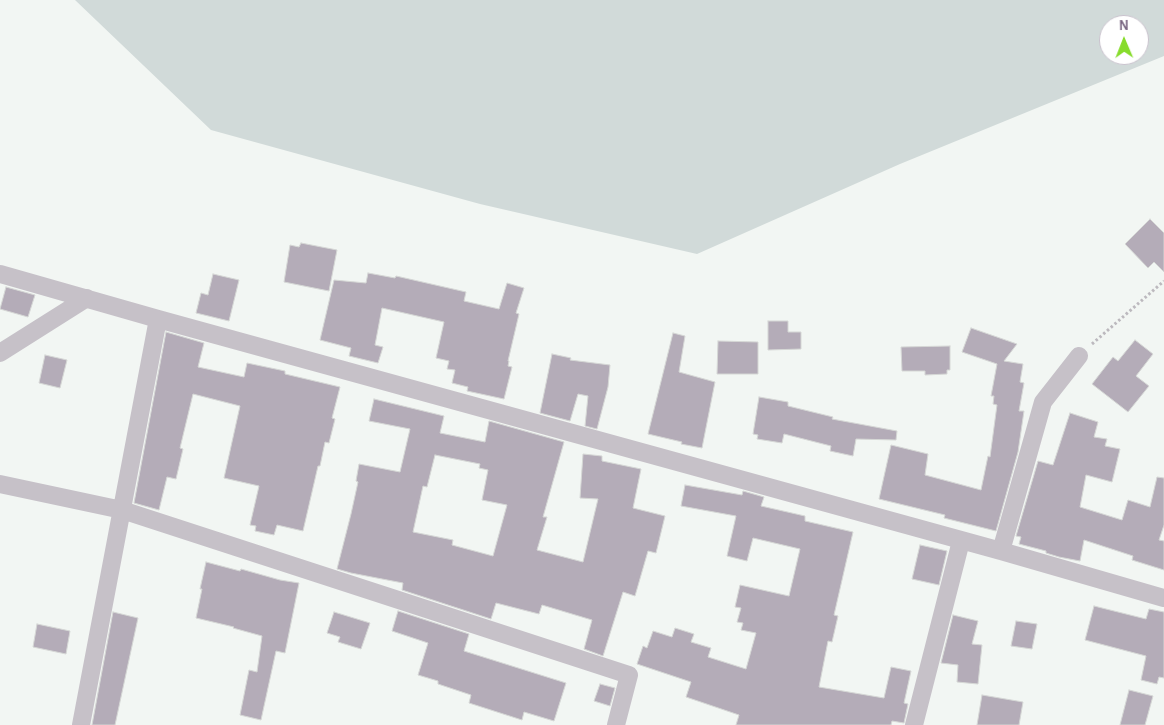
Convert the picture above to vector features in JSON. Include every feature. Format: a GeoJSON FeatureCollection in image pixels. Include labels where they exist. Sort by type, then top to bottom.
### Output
{"type":"FeatureCollection","features":[{"type":"Feature","properties":{"kind":"street"},"geometry":{"type":"LineString","coordinates":[[0,274],[1001,551],[1164,598]]}},
{"type":"Feature","properties":{"kind":"street"},"geometry":{"type":"LineString","coordinates":[[0,353],[87,298]]}},
{"type":"Feature","properties":{"kind":"street"},"geometry":{"type":"LineString","coordinates":[[81,725],[158,319]]}},
{"type":"Feature","properties":{"kind":"street"},"geometry":{"type":"LineString","coordinates":[[1001,551],[1043,402],[1079,356]]}},
{"type":"Feature","properties":{"kind":"street"},"geometry":{"type":"LineString","coordinates":[[0,484],[122,510],[628,675],[616,725]]}},
{"type":"Feature","properties":{"kind":"street"},"geometry":{"type":"LineString","coordinates":[[914,725],[961,541]]}},
{"type":"Feature","properties":{"kind":"path"},"geometry":{"type":"LineString","coordinates":[[1079,356],[1164,281]]}},
{"type":"Feature","properties":{"kind":"shaded area"},"geometry":{"type":"Polygon","coordinates":[[[75,0],[1164,0],[1164,56],[1149,62],[1149,15],[1099,15],[1099,65],[1142,65],[900,164],[697,254],[480,204],[211,130],[75,0]]]}},
{"type":"Feature","properties":{"kind":"building"},"geometry":{"type":"Polygon","coordinates":[[[1150,219],[1164,233],[1164,272],[1154,262],[1148,268],[1125,244],[1150,219]]]}},
{"type":"Feature","properties":{"kind":"building"},"geometry":{"type":"Polygon","coordinates":[[[301,243],[337,250],[329,291],[284,282],[290,245],[299,247],[301,243]]]}},
{"type":"Feature","properties":{"kind":"building"},"geometry":{"type":"Polygon","coordinates":[[[368,273],[395,278],[396,276],[466,292],[464,301],[499,309],[507,283],[524,288],[516,313],[519,314],[508,361],[508,366],[512,367],[504,399],[467,391],[468,387],[452,383],[455,370],[447,369],[449,361],[436,358],[444,322],[382,308],[375,345],[383,347],[378,363],[349,356],[351,348],[320,340],[334,280],[366,283],[368,273]]]}},
{"type":"Feature","properties":{"kind":"building"},"geometry":{"type":"Polygon","coordinates":[[[213,274],[239,280],[229,321],[196,313],[201,293],[208,295],[213,274]]]}},
{"type":"Feature","properties":{"kind":"building"},"geometry":{"type":"Polygon","coordinates":[[[6,287],[35,295],[28,317],[0,309],[6,287]]]}},
{"type":"Feature","properties":{"kind":"building"},"geometry":{"type":"Polygon","coordinates":[[[768,321],[788,321],[788,332],[801,332],[801,349],[768,350],[768,321]]]}},
{"type":"Feature","properties":{"kind":"building"},"geometry":{"type":"Polygon","coordinates":[[[971,328],[1017,344],[1004,361],[1023,364],[1020,382],[1024,383],[1019,411],[1024,411],[1018,452],[996,531],[944,518],[945,515],[879,499],[891,445],[928,454],[925,475],[981,490],[988,456],[990,457],[997,405],[993,404],[994,396],[991,396],[997,364],[962,352],[971,328]]]}},
{"type":"Feature","properties":{"kind":"building"},"geometry":{"type":"Polygon","coordinates":[[[166,332],[204,343],[198,367],[244,377],[247,363],[285,371],[285,374],[340,387],[332,418],[335,419],[329,443],[325,442],[303,531],[277,525],[274,535],[255,531],[256,526],[250,525],[259,486],[224,478],[240,406],[193,394],[180,448],[183,449],[176,479],[167,477],[159,510],[134,503],[166,332]]]}},
{"type":"Feature","properties":{"kind":"building"},"geometry":{"type":"Polygon","coordinates":[[[673,333],[685,336],[679,372],[715,382],[702,448],[648,434],[673,333]]]}},
{"type":"Feature","properties":{"kind":"building"},"geometry":{"type":"Polygon","coordinates":[[[1135,340],[1153,354],[1136,376],[1149,386],[1128,412],[1092,384],[1113,357],[1118,361],[1135,340]]]}},
{"type":"Feature","properties":{"kind":"building"},"geometry":{"type":"Polygon","coordinates":[[[718,341],[758,342],[758,374],[717,374],[718,341]]]}},
{"type":"Feature","properties":{"kind":"building"},"geometry":{"type":"Polygon","coordinates":[[[950,346],[950,370],[947,370],[947,374],[925,375],[925,371],[902,371],[901,347],[950,346]]]}},
{"type":"Feature","properties":{"kind":"building"},"geometry":{"type":"Polygon","coordinates":[[[552,354],[571,358],[570,360],[610,365],[608,387],[597,429],[585,426],[588,396],[578,394],[570,421],[540,413],[552,354]]]}},
{"type":"Feature","properties":{"kind":"building"},"geometry":{"type":"Polygon","coordinates":[[[45,355],[67,360],[60,388],[39,383],[45,355]]]}},
{"type":"Feature","properties":{"kind":"building"},"geometry":{"type":"Polygon","coordinates":[[[759,397],[788,402],[788,406],[833,417],[832,419],[897,431],[896,440],[856,439],[853,456],[830,451],[831,446],[784,434],[782,443],[757,439],[758,435],[753,434],[759,397]]]}},
{"type":"Feature","properties":{"kind":"building"},"geometry":{"type":"Polygon","coordinates":[[[374,399],[444,416],[440,433],[485,442],[489,421],[564,442],[543,517],[547,517],[537,550],[583,562],[598,499],[580,498],[583,454],[602,456],[602,461],[641,469],[633,508],[665,516],[656,553],[648,551],[635,596],[623,592],[603,656],[584,649],[592,620],[542,605],[539,614],[496,603],[491,619],[402,590],[403,583],[337,569],[358,482],[356,481],[359,464],[400,472],[410,429],[369,421],[374,399]],[[435,455],[427,487],[423,486],[413,532],[453,540],[452,545],[493,556],[507,505],[482,500],[488,470],[479,468],[480,464],[435,455]]]}},
{"type":"Feature","properties":{"kind":"building"},"geometry":{"type":"Polygon","coordinates":[[[1070,413],[1098,422],[1094,437],[1107,439],[1105,446],[1120,449],[1112,482],[1086,475],[1080,507],[1122,520],[1128,500],[1150,507],[1157,477],[1164,478],[1164,525],[1159,540],[1164,541],[1164,570],[1132,560],[1133,556],[1084,540],[1080,561],[1059,557],[1046,553],[1046,551],[1019,544],[1021,537],[1016,536],[1038,461],[1053,465],[1070,413]]]}},
{"type":"Feature","properties":{"kind":"building"},"geometry":{"type":"Polygon","coordinates":[[[685,485],[742,495],[743,491],[764,497],[761,506],[805,516],[805,521],[853,532],[834,615],[838,616],[832,642],[828,641],[819,687],[884,698],[891,667],[911,671],[904,703],[908,704],[904,723],[892,721],[891,725],[736,725],[739,715],[686,697],[691,682],[637,664],[643,646],[647,648],[653,631],[672,637],[675,628],[694,634],[691,642],[711,648],[708,657],[746,669],[756,633],[741,630],[743,623],[737,622],[741,608],[735,607],[740,585],[789,596],[800,549],[753,538],[747,561],[727,556],[736,516],[681,506],[685,485]]]}},
{"type":"Feature","properties":{"kind":"building"},"geometry":{"type":"Polygon","coordinates":[[[920,545],[947,551],[939,585],[912,579],[920,545]]]}},
{"type":"Feature","properties":{"kind":"building"},"geometry":{"type":"Polygon","coordinates":[[[206,562],[299,583],[285,653],[276,651],[261,720],[240,715],[249,670],[257,672],[262,636],[196,618],[206,562]]]}},
{"type":"Feature","properties":{"kind":"building"},"geometry":{"type":"Polygon","coordinates":[[[1094,606],[1146,619],[1149,609],[1164,612],[1164,678],[1159,677],[1157,684],[1141,680],[1146,656],[1085,640],[1094,606]]]}},
{"type":"Feature","properties":{"kind":"building"},"geometry":{"type":"Polygon","coordinates":[[[398,611],[469,634],[464,651],[566,683],[554,721],[524,712],[522,720],[469,703],[471,695],[418,675],[428,643],[392,631],[398,611]]]}},
{"type":"Feature","properties":{"kind":"building"},"geometry":{"type":"Polygon","coordinates":[[[113,612],[138,618],[115,725],[92,725],[113,612]]]}},
{"type":"Feature","properties":{"kind":"building"},"geometry":{"type":"Polygon","coordinates":[[[334,612],[370,623],[361,649],[338,642],[340,637],[327,633],[334,612]]]}},
{"type":"Feature","properties":{"kind":"building"},"geometry":{"type":"Polygon","coordinates":[[[953,615],[978,621],[972,644],[982,645],[978,684],[957,682],[958,665],[941,663],[953,615]]]}},
{"type":"Feature","properties":{"kind":"building"},"geometry":{"type":"Polygon","coordinates":[[[1016,621],[1037,624],[1032,649],[1011,646],[1016,621]]]}},
{"type":"Feature","properties":{"kind":"building"},"geometry":{"type":"Polygon","coordinates":[[[37,624],[70,631],[66,654],[33,647],[37,624]]]}},
{"type":"Feature","properties":{"kind":"building"},"geometry":{"type":"Polygon","coordinates":[[[600,684],[615,688],[610,706],[594,701],[600,684]]]}},
{"type":"Feature","properties":{"kind":"building"},"geometry":{"type":"Polygon","coordinates":[[[1129,690],[1153,696],[1145,725],[1120,725],[1129,690]]]}},
{"type":"Feature","properties":{"kind":"building"},"geometry":{"type":"Polygon","coordinates":[[[982,695],[1023,702],[1019,725],[977,725],[982,695]]]}}]}
